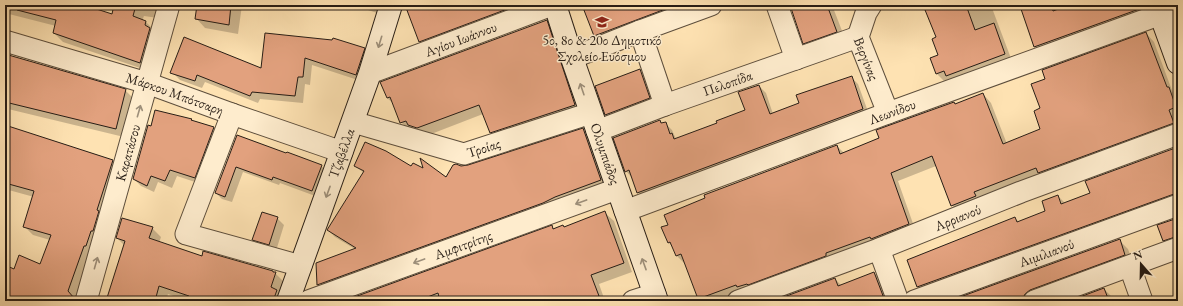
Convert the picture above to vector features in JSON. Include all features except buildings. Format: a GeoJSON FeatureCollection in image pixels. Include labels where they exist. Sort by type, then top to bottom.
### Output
{"type":"FeatureCollection","features":[{"type":"Feature","properties":{"kind":"street","name":"Καρατάσου"},"geometry":{"type":"LineString","coordinates":[[86,301],[169,5]]}},
{"type":"Feature","properties":{"kind":"street","name":"Τζαβέλλα"},"geometry":{"type":"LineString","coordinates":[[288,301],[353,122],[391,5]]}},
{"type":"Feature","properties":{"kind":"street","name":"Αγίου Ιωάννου"},"geometry":{"type":"LineString","coordinates":[[370,73],[554,5]]}},
{"type":"Feature","properties":{"kind":"street","name":"Ολυμπιάδος"},"geometry":{"type":"LineString","coordinates":[[554,5],[656,297]]}},
{"type":"Feature","properties":{"kind":"street"},"geometry":{"type":"LineString","coordinates":[[572,58],[711,5]]}},
{"type":"Feature","properties":{"kind":"street"},"geometry":{"type":"LineString","coordinates":[[777,5],[796,59]]}},
{"type":"Feature","properties":{"kind":"street","name":"Βεργίνας"},"geometry":{"type":"LineString","coordinates":[[871,5],[866,12],[858,37],[888,113]]}},
{"type":"Feature","properties":{"kind":"street"},"geometry":{"type":"LineString","coordinates":[[1165,9],[1178,63]]}},
{"type":"Feature","properties":{"kind":"street","name":"Λεωνίδου"},"geometry":{"type":"LineString","coordinates":[[625,211],[1165,9]]}},
{"type":"Feature","properties":{"kind":"street"},"geometry":{"type":"LineString","coordinates":[[640,31],[665,105]]}},
{"type":"Feature","properties":{"kind":"street","name":"Πελοπίδα"},"geometry":{"type":"LineString","coordinates":[[594,122],[665,105],[858,37]]}},
{"type":"Feature","properties":{"kind":"street","name":"Μάρκου Μπότσαρη"},"geometry":{"type":"LineString","coordinates":[[5,41],[147,84],[342,152]]}},
{"type":"Feature","properties":{"kind":"street"},"geometry":{"type":"LineString","coordinates":[[232,114],[186,234],[301,266]]}},
{"type":"Feature","properties":{"kind":"street","name":"Τροίας"},"geometry":{"type":"LineString","coordinates":[[353,122],[464,154],[594,122]]}},
{"type":"Feature","properties":{"kind":"street","name":"Αρριανού"},"geometry":{"type":"LineString","coordinates":[[738,301],[879,248],[1021,192],[1178,134]]}},
{"type":"Feature","properties":{"kind":"street","name":"Αμφιτρίτης"},"geometry":{"type":"LineString","coordinates":[[308,301],[617,188]]}},
{"type":"Feature","properties":{"kind":"street","name":"Αιμιλιανού"},"geometry":{"type":"LineString","coordinates":[[914,301],[1178,205]]}},
{"type":"Feature","properties":{"kind":"street"},"geometry":{"type":"LineString","coordinates":[[879,248],[898,301]]}},
{"type":"Feature","properties":{"kind":"street"},"geometry":{"type":"LineString","coordinates":[[1034,301],[1130,267],[1178,248]]}},
{"type":"Feature","properties":{"kind":"street"},"geometry":{"type":"LineString","coordinates":[[1130,267],[1142,301]]}},
{"type":"Feature","properties":{"kind":"street"},"geometry":{"type":"LineString","coordinates":[[633,301],[656,297]]}},
{"type":"Feature","properties":{"kind":"place","name":"5ο, 8ο & 20ο Δημοτικό Σχολείο Ευόσμου"},"geometry":{"type":"Point","coordinates":[602,22]}}]}
